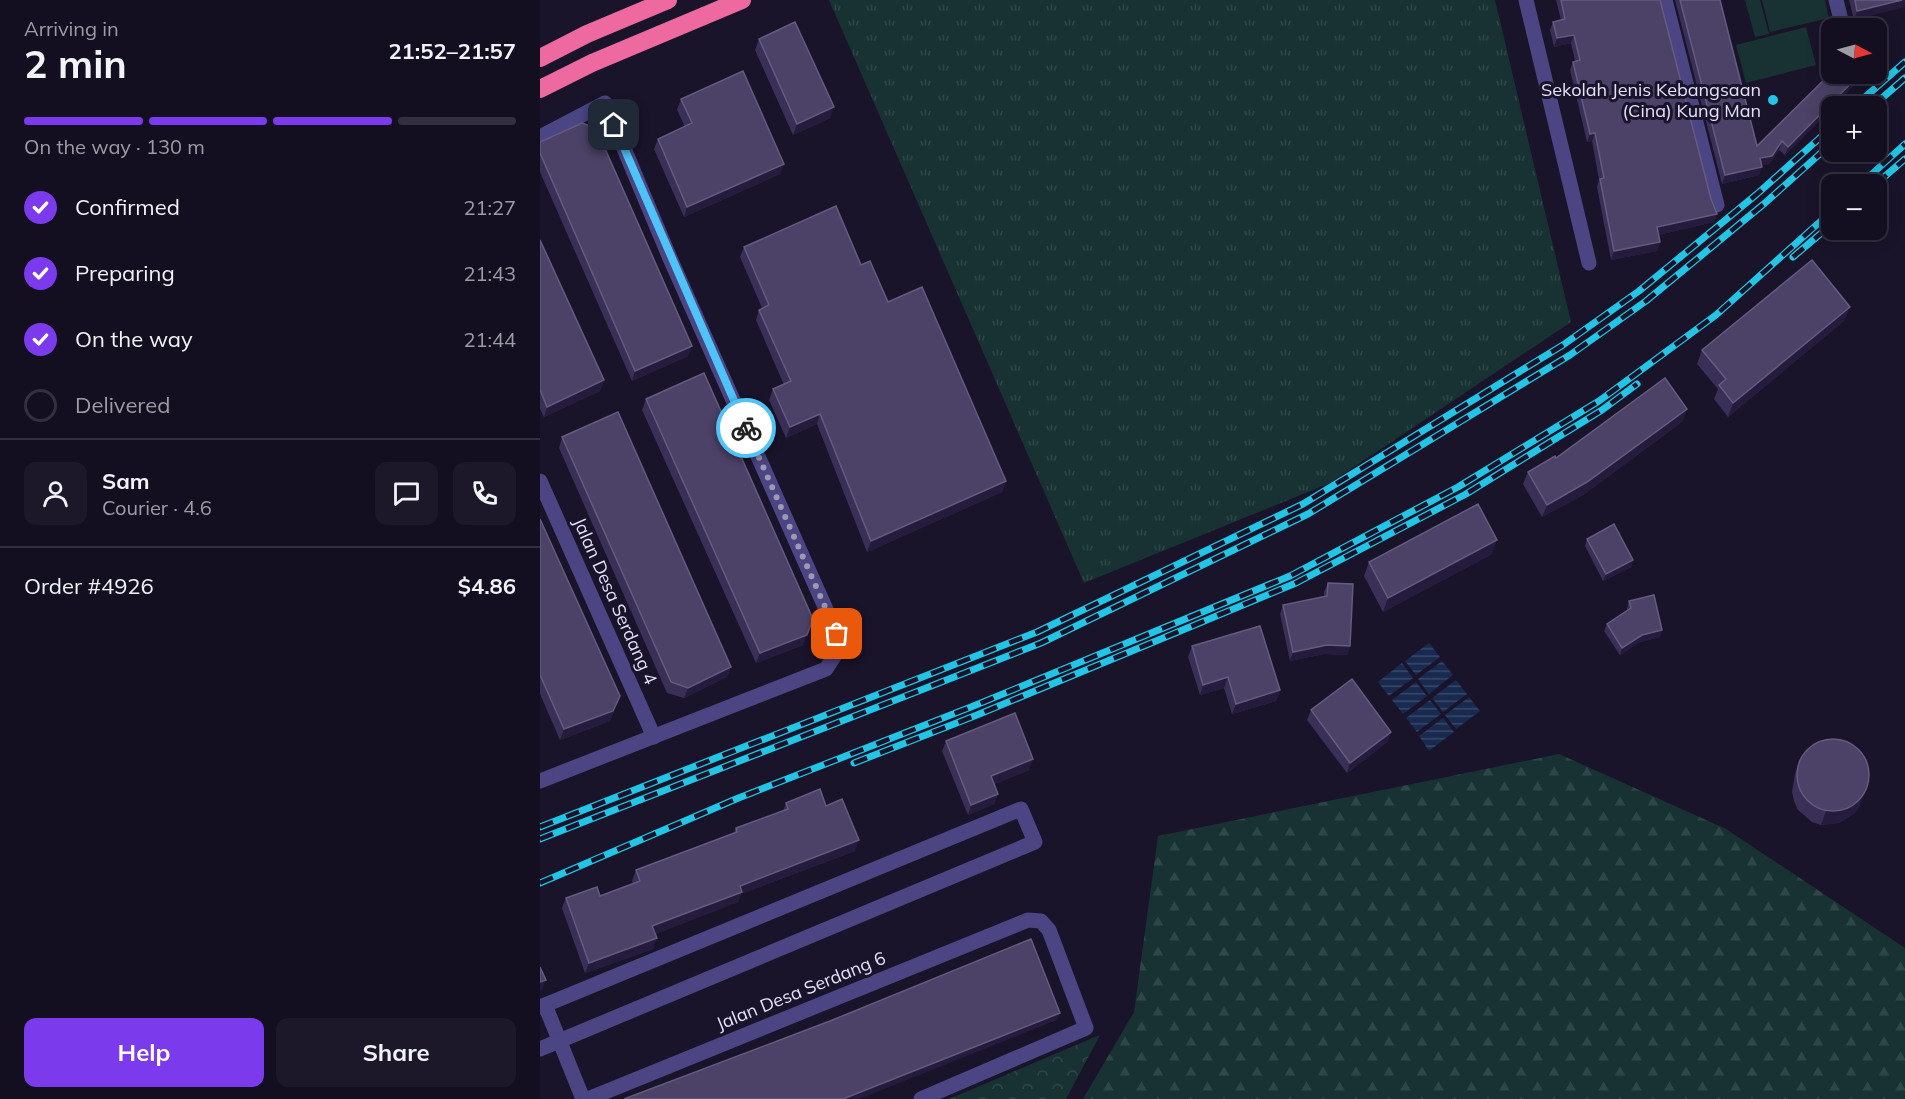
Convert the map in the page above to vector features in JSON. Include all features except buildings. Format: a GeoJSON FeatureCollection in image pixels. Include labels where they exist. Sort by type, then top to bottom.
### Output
{"type":"FeatureCollection","features":[{"type":"Feature","properties":{"kind":"highway"},"geometry":{"type":"LineString","coordinates":[[540,58],[587,34],[668,0]]}},
{"type":"Feature","properties":{"kind":"highway"},"geometry":{"type":"LineString","coordinates":[[540,89],[592,63],[742,0]]}},
{"type":"Feature","properties":{"kind":"street"},"geometry":{"type":"LineString","coordinates":[[1526,0],[1589,263]]}},
{"type":"Feature","properties":{"kind":"street"},"geometry":{"type":"LineString","coordinates":[[1665,0],[1717,206]]}},
{"type":"Feature","properties":{"kind":"street"},"geometry":{"type":"LineString","coordinates":[[1836,0],[1840,18]]}},
{"type":"Feature","properties":{"kind":"street"},"geometry":{"type":"LineString","coordinates":[[540,137],[605,103],[669,256],[837,634],[837,652],[826,669],[540,782]]}},
{"type":"Feature","properties":{"kind":"street","name":"Jalan Desa Serdang 4"},"geometry":{"type":"LineString","coordinates":[[540,481],[654,737]]}},
{"type":"Feature","properties":{"kind":"street"},"geometry":{"type":"LineString","coordinates":[[540,1049],[560,1042],[1035,842],[1021,809],[543,1006],[560,1042],[583,1099]]}},
{"type":"Feature","properties":{"kind":"street","name":"Jalan Desa Serdang 6"},"geometry":{"type":"LineString","coordinates":[[588,1099],[1028,920],[1041,921],[1049,930],[1086,1028],[921,1099]]}},
{"type":"Feature","properties":{"kind":"green space"},"geometry":{"type":"Polygon","coordinates":[[[829,0],[1495,0],[1571,322],[1330,483],[1084,583],[829,0]]]}},
{"type":"Feature","properties":{"kind":"green space"},"geometry":{"type":"Polygon","coordinates":[[[1745,0],[1760,0],[1769,34],[1755,37],[1745,0]]]}},
{"type":"Feature","properties":{"kind":"green space"},"geometry":{"type":"Polygon","coordinates":[[[1762,0],[1825,0],[1829,18],[1821,18],[1821,20],[1770,32],[1762,0]]]}},
{"type":"Feature","properties":{"kind":"green space"},"geometry":{"type":"Polygon","coordinates":[[[1806,27],[1816,65],[1746,83],[1736,45],[1806,27]]]}},
{"type":"Feature","properties":{"kind":"green space"},"geometry":{"type":"Polygon","coordinates":[[[1559,754],[1726,829],[1905,948],[1905,1099],[1083,1099],[1134,1012],[1158,836],[1559,754]]]}},
{"type":"Feature","properties":{"kind":"green space"},"geometry":{"type":"Polygon","coordinates":[[[1100,1035],[1066,1099],[949,1099],[1100,1035]]]}},
{"type":"Feature","properties":{"kind":"water"},"geometry":{"type":"Polygon","coordinates":[[[1429,643],[1440,657],[1416,675],[1405,661],[1429,643]]]}},
{"type":"Feature","properties":{"kind":"water"},"geometry":{"type":"Polygon","coordinates":[[[1442,661],[1453,675],[1429,694],[1418,679],[1442,661]]]}},
{"type":"Feature","properties":{"kind":"water"},"geometry":{"type":"Polygon","coordinates":[[[1402,663],[1413,678],[1389,696],[1378,682],[1402,663]]]}},
{"type":"Feature","properties":{"kind":"water"},"geometry":{"type":"Polygon","coordinates":[[[1456,680],[1467,694],[1443,712],[1432,698],[1456,680]]]}},
{"type":"Feature","properties":{"kind":"water"},"geometry":{"type":"Polygon","coordinates":[[[1416,682],[1427,696],[1403,714],[1392,700],[1416,682]]]}},
{"type":"Feature","properties":{"kind":"water"},"geometry":{"type":"Polygon","coordinates":[[[1469,697],[1480,711],[1456,729],[1445,715],[1469,697]]]}},
{"type":"Feature","properties":{"kind":"water"},"geometry":{"type":"Polygon","coordinates":[[[1430,700],[1441,714],[1417,732],[1406,718],[1430,700]]]}},
{"type":"Feature","properties":{"kind":"water"},"geometry":{"type":"Polygon","coordinates":[[[1443,718],[1454,732],[1429,751],[1419,736],[1443,718]]]}},
{"type":"Feature","properties":{"kind":"railway"},"geometry":{"type":"LineString","coordinates":[[1866,96],[1905,62]]}},
{"type":"Feature","properties":{"kind":"railway"},"geometry":{"type":"LineString","coordinates":[[1884,96],[1905,78]]}},
{"type":"Feature","properties":{"kind":"railway"},"geometry":{"type":"LineString","coordinates":[[540,827],[1037,632],[1303,504],[1563,345],[1639,291],[1757,194],[1821,137]]}},
{"type":"Feature","properties":{"kind":"railway"},"geometry":{"type":"LineString","coordinates":[[1872,174],[1905,144]]}},
{"type":"Feature","properties":{"kind":"railway"},"geometry":{"type":"LineString","coordinates":[[540,839],[1041,643],[1308,514],[1570,355],[1646,301],[1765,203],[1821,153]]}},
{"type":"Feature","properties":{"kind":"railway"},"geometry":{"type":"LineString","coordinates":[[1887,175],[1905,159]]}},
{"type":"Feature","properties":{"kind":"railway"},"geometry":{"type":"LineString","coordinates":[[540,883],[736,799],[971,707],[1290,576],[1458,487],[1599,401],[1716,315],[1821,221]]}},
{"type":"Feature","properties":{"kind":"railway"},"geometry":{"type":"LineString","coordinates":[[1793,257],[1821,233]]}},
{"type":"Feature","properties":{"kind":"railway"},"geometry":{"type":"LineString","coordinates":[[854,763],[977,715],[1296,583],[1466,494],[1602,410],[1637,384]]}},
{"type":"Feature","properties":{"kind":"way so far"},"geometry":{"type":"LineString","coordinates":[[746,428],[837,634]]}},
{"type":"Feature","properties":{"kind":"place","name":"Sekolah Jenis Kebangsaan (Cina) Kung Man"},"geometry":{"type":"Point","coordinates":[1773,100]}},
{"type":"Feature","properties":{"kind":"route"},"geometry":{"type":"LineString","coordinates":[[614,125],[669,256],[746,428]]}}]}
